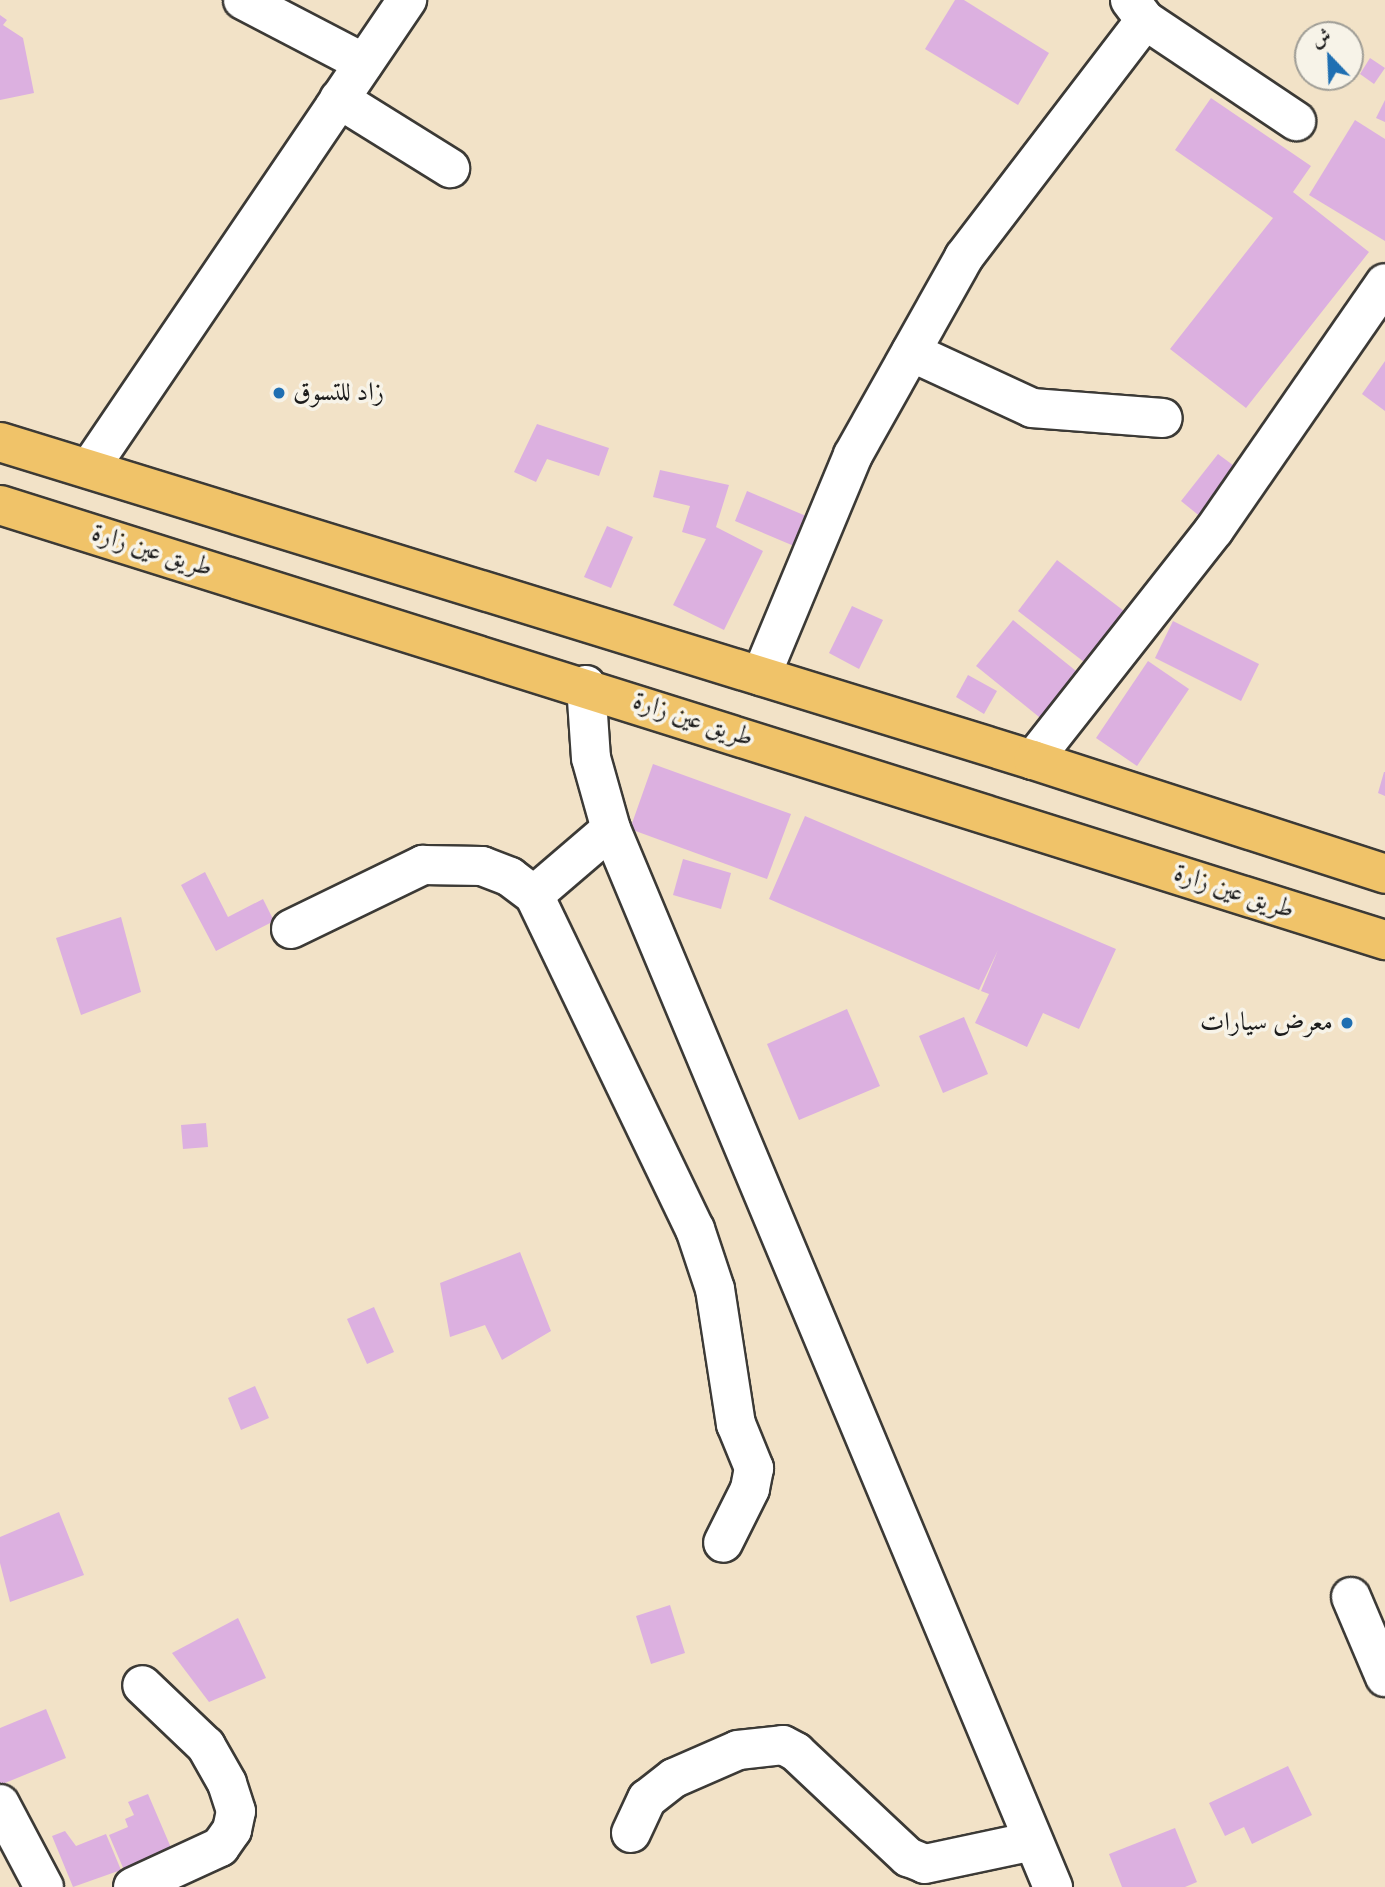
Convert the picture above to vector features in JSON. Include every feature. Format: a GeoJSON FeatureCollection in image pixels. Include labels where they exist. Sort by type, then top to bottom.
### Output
{"type":"FeatureCollection","features":[{"type":"Feature","properties":{"kind":"main road"},"geometry":{"type":"LineString","coordinates":[[0,442],[1033,760],[1385,874]]}},
{"type":"Feature","properties":{"kind":"main road","name":"طريق عين زارة"},"geometry":{"type":"LineString","coordinates":[[0,505],[586,685],[1385,940]]}},
{"type":"Feature","properties":{"kind":"street"},"geometry":{"type":"LineString","coordinates":[[243,0],[364,63]]}},
{"type":"Feature","properties":{"kind":"street"},"geometry":{"type":"LineString","coordinates":[[89,469],[407,0]]}},
{"type":"Feature","properties":{"kind":"street"},"geometry":{"type":"LineString","coordinates":[[761,676],[853,455],[964,257],[1137,10],[1296,121]]}},
{"type":"Feature","properties":{"kind":"street"},"geometry":{"type":"LineString","coordinates":[[339,99],[450,168]]}},
{"type":"Feature","properties":{"kind":"street"},"geometry":{"type":"LineString","coordinates":[[1033,760],[1214,530],[1385,283]]}},
{"type":"Feature","properties":{"kind":"street"},"geometry":{"type":"LineString","coordinates":[[911,352],[1032,408],[1163,418]]}},
{"type":"Feature","properties":{"kind":"street"},"geometry":{"type":"LineString","coordinates":[[586,685],[591,758],[611,829],[1053,1887]]}},
{"type":"Feature","properties":{"kind":"street"},"geometry":{"type":"LineString","coordinates":[[534,895],[611,829]]}},
{"type":"Feature","properties":{"kind":"street"},"geometry":{"type":"LineString","coordinates":[[291,929],[423,864],[453,862],[482,866],[510,877],[534,895],[695,1229],[715,1289],[736,1424],[754,1468],[750,1489],[723,1543]]}},
{"type":"Feature","properties":{"kind":"street"},"geometry":{"type":"LineString","coordinates":[[1351,1597],[1385,1677]]}},
{"type":"Feature","properties":{"kind":"street"},"geometry":{"type":"LineString","coordinates":[[133,1887],[220,1847],[232,1830],[236,1811],[227,1783],[206,1746],[142,1685]]}},
{"type":"Feature","properties":{"kind":"street"},"geometry":{"type":"LineString","coordinates":[[631,1833],[647,1799],[674,1778],[738,1750],[783,1745],[796,1752],[908,1857],[925,1864],[1033,1841]]}},
{"type":"Feature","properties":{"kind":"street"},"geometry":{"type":"LineString","coordinates":[[0,1804],[44,1887]]}},
{"type":"Feature","properties":{"kind":"building"},"geometry":{"type":"Polygon","coordinates":[[[955,0],[964,0],[1049,53],[1018,105],[925,49],[955,0]]]}},
{"type":"Feature","properties":{"kind":"building"},"geometry":{"type":"Polygon","coordinates":[[[0,15],[7,20],[3,25],[23,38],[34,93],[0,100],[0,15]]]}},
{"type":"Feature","properties":{"kind":"building"},"geometry":{"type":"Polygon","coordinates":[[[1370,58],[1385,68],[1374,84],[1364,77],[1364,68],[1370,58]]]}},
{"type":"Feature","properties":{"kind":"building"},"geometry":{"type":"Polygon","coordinates":[[[1211,98],[1311,166],[1293,192],[1369,252],[1246,408],[1170,349],[1273,218],[1175,150],[1211,98]]]}},
{"type":"Feature","properties":{"kind":"building"},"geometry":{"type":"Polygon","coordinates":[[[1385,100],[1385,122],[1376,118],[1385,100]]]}},
{"type":"Feature","properties":{"kind":"building"},"geometry":{"type":"Polygon","coordinates":[[[1355,120],[1385,139],[1385,241],[1309,195],[1355,120]]]}},
{"type":"Feature","properties":{"kind":"building"},"geometry":{"type":"Polygon","coordinates":[[[1385,361],[1385,411],[1362,394],[1385,361]]]}},
{"type":"Feature","properties":{"kind":"building"},"geometry":{"type":"Polygon","coordinates":[[[537,424],[609,448],[599,476],[547,459],[536,482],[514,472],[537,424]]]}},
{"type":"Feature","properties":{"kind":"building"},"geometry":{"type":"Polygon","coordinates":[[[1218,454],[1245,474],[1207,522],[1181,501],[1218,454]]]}},
{"type":"Feature","properties":{"kind":"building"},"geometry":{"type":"Polygon","coordinates":[[[660,470],[729,485],[716,527],[763,551],[724,630],[673,605],[706,539],[682,532],[690,506],[653,497],[660,470]]]}},
{"type":"Feature","properties":{"kind":"building"},"geometry":{"type":"Polygon","coordinates":[[[747,491],[806,516],[794,546],[735,521],[747,491]]]}},
{"type":"Feature","properties":{"kind":"building"},"geometry":{"type":"Polygon","coordinates":[[[607,526],[633,537],[611,588],[584,577],[607,526]]]}},
{"type":"Feature","properties":{"kind":"building"},"geometry":{"type":"Polygon","coordinates":[[[1057,560],[1128,614],[1088,665],[1018,611],[1057,560]]]}},
{"type":"Feature","properties":{"kind":"building"},"geometry":{"type":"Polygon","coordinates":[[[852,606],[883,620],[859,669],[829,653],[852,606]]]}},
{"type":"Feature","properties":{"kind":"building"},"geometry":{"type":"Polygon","coordinates":[[[1013,620],[1081,675],[1044,721],[976,666],[1013,620]]]}},
{"type":"Feature","properties":{"kind":"building"},"geometry":{"type":"Polygon","coordinates":[[[1173,621],[1259,664],[1241,701],[1155,658],[1173,621]]]}},
{"type":"Feature","properties":{"kind":"building"},"geometry":{"type":"Polygon","coordinates":[[[1148,661],[1189,689],[1137,766],[1096,738],[1148,661]]]}},
{"type":"Feature","properties":{"kind":"building"},"geometry":{"type":"Polygon","coordinates":[[[968,675],[997,691],[984,714],[956,697],[968,675]]]}},
{"type":"Feature","properties":{"kind":"building"},"geometry":{"type":"Polygon","coordinates":[[[653,764],[791,814],[767,879],[630,829],[653,764]]]}},
{"type":"Feature","properties":{"kind":"building"},"geometry":{"type":"Polygon","coordinates":[[[1385,772],[1385,796],[1378,793],[1385,772]]]}},
{"type":"Feature","properties":{"kind":"building"},"geometry":{"type":"Polygon","coordinates":[[[805,816],[1116,949],[1079,1029],[1043,1013],[1027,1047],[975,1023],[989,994],[981,991],[998,950],[979,990],[769,899],[805,816]]]}},
{"type":"Feature","properties":{"kind":"building"},"geometry":{"type":"Polygon","coordinates":[[[683,859],[731,873],[721,909],[673,895],[683,859]]]}},
{"type":"Feature","properties":{"kind":"building"},"geometry":{"type":"Polygon","coordinates":[[[205,872],[228,917],[263,899],[274,921],[216,951],[181,885],[205,872]]]}},
{"type":"Feature","properties":{"kind":"building"},"geometry":{"type":"Polygon","coordinates":[[[121,917],[141,992],[81,1015],[56,938],[121,917]]]}},
{"type":"Feature","properties":{"kind":"building"},"geometry":{"type":"Polygon","coordinates":[[[847,1009],[880,1086],[799,1120],[767,1044],[847,1009]]]}},
{"type":"Feature","properties":{"kind":"building"},"geometry":{"type":"Polygon","coordinates":[[[964,1017],[988,1074],[943,1093],[919,1036],[964,1017]]]}},
{"type":"Feature","properties":{"kind":"building"},"geometry":{"type":"Polygon","coordinates":[[[206,1123],[208,1147],[183,1149],[181,1125],[206,1123]]]}},
{"type":"Feature","properties":{"kind":"building"},"geometry":{"type":"Polygon","coordinates":[[[520,1252],[551,1331],[502,1360],[485,1325],[450,1337],[440,1283],[520,1252]]]}},
{"type":"Feature","properties":{"kind":"building"},"geometry":{"type":"Polygon","coordinates":[[[374,1307],[394,1352],[367,1364],[347,1319],[374,1307]]]}},
{"type":"Feature","properties":{"kind":"building"},"geometry":{"type":"Polygon","coordinates":[[[255,1386],[269,1418],[241,1430],[228,1398],[255,1386]]]}},
{"type":"Feature","properties":{"kind":"building"},"geometry":{"type":"Polygon","coordinates":[[[59,1512],[84,1575],[10,1602],[0,1563],[0,1537],[59,1512]]]}},
{"type":"Feature","properties":{"kind":"building"},"geometry":{"type":"Polygon","coordinates":[[[670,1605],[685,1653],[651,1664],[636,1616],[670,1605]]]}},
{"type":"Feature","properties":{"kind":"building"},"geometry":{"type":"Polygon","coordinates":[[[238,1618],[266,1678],[209,1702],[172,1653],[238,1618]]]}},
{"type":"Feature","properties":{"kind":"building"},"geometry":{"type":"Polygon","coordinates":[[[46,1709],[66,1758],[0,1785],[0,1728],[46,1709]]]}},
{"type":"Feature","properties":{"kind":"building"},"geometry":{"type":"Polygon","coordinates":[[[1288,1766],[1312,1815],[1252,1844],[1244,1827],[1225,1836],[1209,1803],[1288,1766]]]}},
{"type":"Feature","properties":{"kind":"building"},"geometry":{"type":"Polygon","coordinates":[[[148,1794],[172,1850],[124,1870],[109,1835],[128,1827],[125,1819],[134,1815],[128,1802],[148,1794]]]}},
{"type":"Feature","properties":{"kind":"building"},"geometry":{"type":"Polygon","coordinates":[[[1175,1828],[1197,1882],[1185,1887],[1122,1887],[1109,1854],[1175,1828]]]}},
{"type":"Feature","properties":{"kind":"building"},"geometry":{"type":"Polygon","coordinates":[[[65,1831],[76,1846],[106,1834],[121,1870],[73,1887],[52,1836],[65,1831]]]}},
{"type":"Feature","properties":{"kind":"place","name":"زاد للتسوق"},"geometry":{"type":"Point","coordinates":[279,393]}},
{"type":"Feature","properties":{"kind":"place","name":"معرض سيارات"},"geometry":{"type":"Point","coordinates":[1347,1023]}}]}
